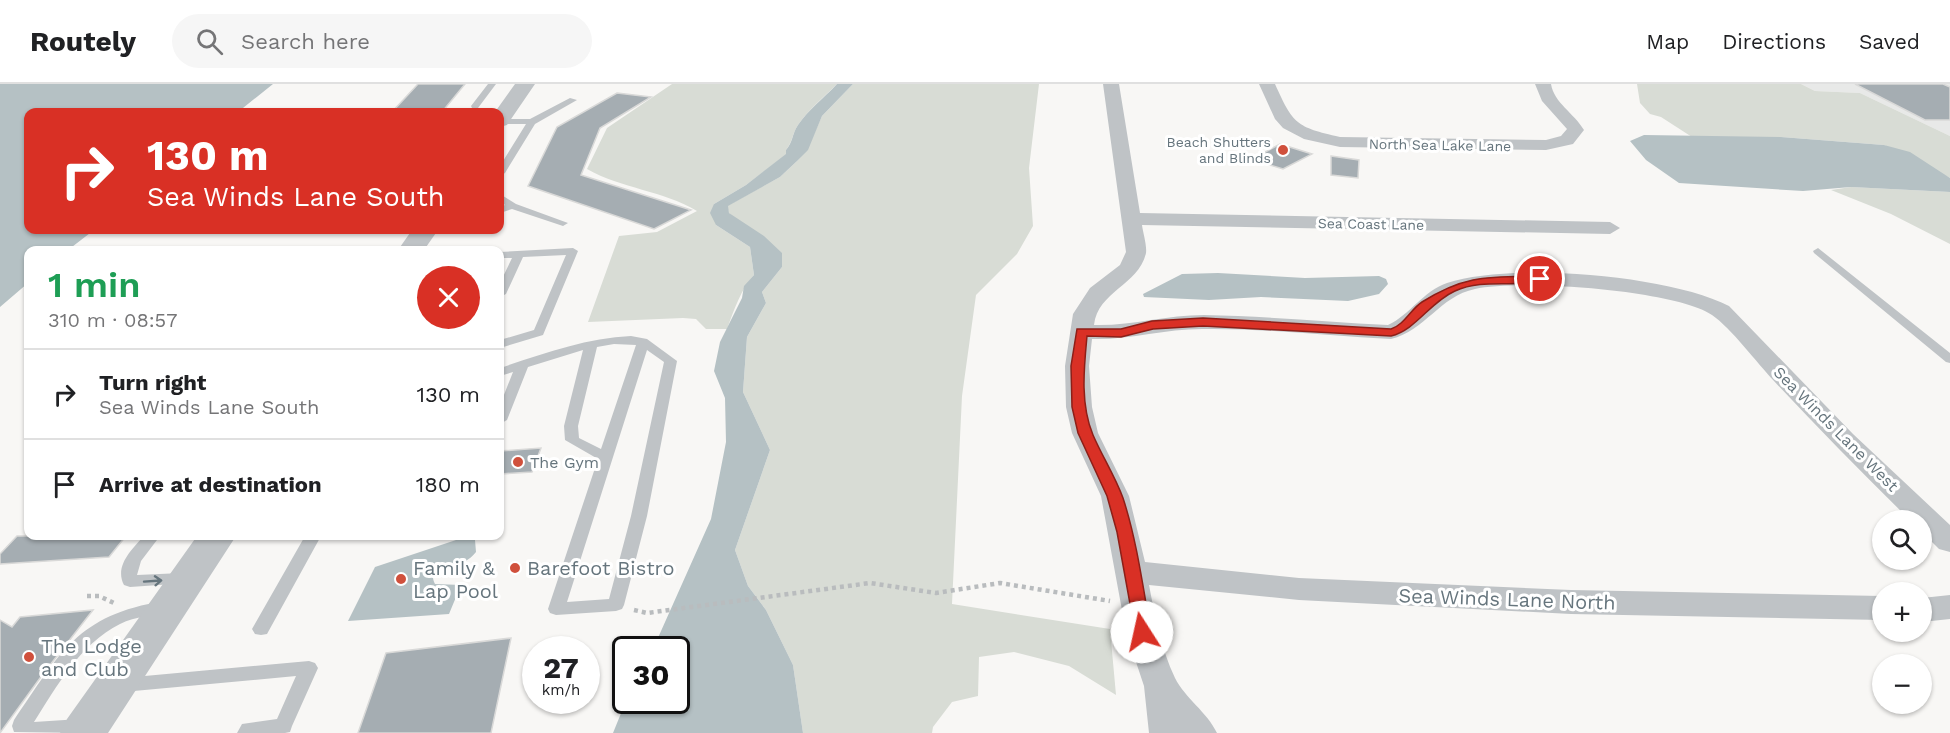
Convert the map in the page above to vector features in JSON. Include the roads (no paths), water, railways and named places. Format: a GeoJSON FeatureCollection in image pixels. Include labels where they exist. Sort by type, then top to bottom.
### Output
{"type":"FeatureCollection","features":[{"type":"Feature","properties":{"kind":"street"},"geometry":{"type":"LineString","coordinates":[[504,115],[525,84]]}},
{"type":"Feature","properties":{"kind":"street"},"geometry":{"type":"LineString","coordinates":[[1112,84],[1136,252],[1134,260],[1090,302],[1084,314],[1077,366],[1078,407],[1085,433],[1114,496],[1132,572],[1144,642],[1161,686],[1167,733]]}},
{"type":"Feature","properties":{"kind":"street","name":"North Sea Lake Lane"},"geometry":{"type":"LineString","coordinates":[[1267,84],[1288,125],[1325,139],[1356,144],[1530,146],[1560,143],[1570,138],[1576,130],[1574,124],[1546,98],[1543,84]]}},
{"type":"Feature","properties":{"kind":"street","name":"Sea Coast Lane"},"geometry":{"type":"LineString","coordinates":[[1132,219],[1610,228]]}},
{"type":"Feature","properties":{"kind":"street","name":"Sea Winds Lane West"},"geometry":{"type":"LineString","coordinates":[[1081,332],[1121,333],[1152,325],[1203,322],[1391,332],[1402,329],[1422,307],[1452,288],[1484,280],[1511,278],[1662,292],[1702,301],[1724,314],[1844,440],[1950,542]]}},
{"type":"Feature","properties":{"kind":"street"},"geometry":{"type":"LineString","coordinates":[[85,730],[214,540]]}},
{"type":"Feature","properties":{"kind":"street","name":"Sea Winds Lane North"},"geometry":{"type":"LineString","coordinates":[[1132,572],[1299,590],[1571,602],[1872,608]]}},
{"type":"Feature","properties":{"kind":"street"},"geometry":{"type":"LineString","coordinates":[[1161,686],[1199,733]]}},
{"type":"Feature","properties":{"kind":"lane"},"geometry":{"type":"LineString","coordinates":[[475,106],[492,84]]}},
{"type":"Feature","properties":{"kind":"lane"},"geometry":{"type":"LineString","coordinates":[[504,167],[532,122],[573,100]]}},
{"type":"Feature","properties":{"kind":"lane"},"geometry":{"type":"LineString","coordinates":[[504,121],[532,122]]}},
{"type":"Feature","properties":{"kind":"lane"},"geometry":{"type":"LineString","coordinates":[[504,200],[512,206],[563,222]]}},
{"type":"Feature","properties":{"kind":"lane"},"geometry":{"type":"LineString","coordinates":[[504,209],[512,206]]}},
{"type":"Feature","properties":{"kind":"lane"},"geometry":{"type":"LineString","coordinates":[[504,255],[573,251],[539,332],[504,343]]}},
{"type":"Feature","properties":{"kind":"lane"},"geometry":{"type":"LineString","coordinates":[[1818,251],[1950,359]]}},
{"type":"Feature","properties":{"kind":"lane"},"geometry":{"type":"LineString","coordinates":[[504,286],[519,254]]}},
{"type":"Feature","properties":{"kind":"lane"},"geometry":{"type":"LineString","coordinates":[[504,371],[591,345],[626,340],[643,342],[671,362],[639,516],[616,605],[556,609],[643,342]]}},
{"type":"Feature","properties":{"kind":"lane"},"geometry":{"type":"LineString","coordinates":[[591,345],[572,426],[572,440],[606,457]]}},
{"type":"Feature","properties":{"kind":"lane"},"geometry":{"type":"LineString","coordinates":[[504,410],[522,366]]}},
{"type":"Feature","properties":{"kind":"lane"},"geometry":{"type":"LineString","coordinates":[[149,540],[128,569],[127,576],[130,581],[178,592]]}},
{"type":"Feature","properties":{"kind":"lane"},"geometry":{"type":"LineString","coordinates":[[261,629],[311,540]]}},
{"type":"Feature","properties":{"kind":"lane"},"geometry":{"type":"LineString","coordinates":[[85,730],[24,731],[21,726],[84,638],[104,623],[178,592]]}},
{"type":"Feature","properties":{"kind":"lane"},"geometry":{"type":"LineString","coordinates":[[115,685],[309,668],[283,726],[249,730],[247,733]]}},
{"type":"Feature","properties":{"kind":"place","name":"Beach Shutters and Blinds"},"geometry":{"type":"Point","coordinates":[1283,150]}},
{"type":"Feature","properties":{"kind":"place","name":"The Gym"},"geometry":{"type":"Point","coordinates":[518,462]}},
{"type":"Feature","properties":{"kind":"place","name":"Barefoot Bistro"},"geometry":{"type":"Point","coordinates":[515,568]}},
{"type":"Feature","properties":{"kind":"place","name":"Family & Lap Pool"},"geometry":{"type":"Point","coordinates":[401,579]}},
{"type":"Feature","properties":{"kind":"place","name":"The Lodge and Club"},"geometry":{"type":"Point","coordinates":[29,657]}}]}
